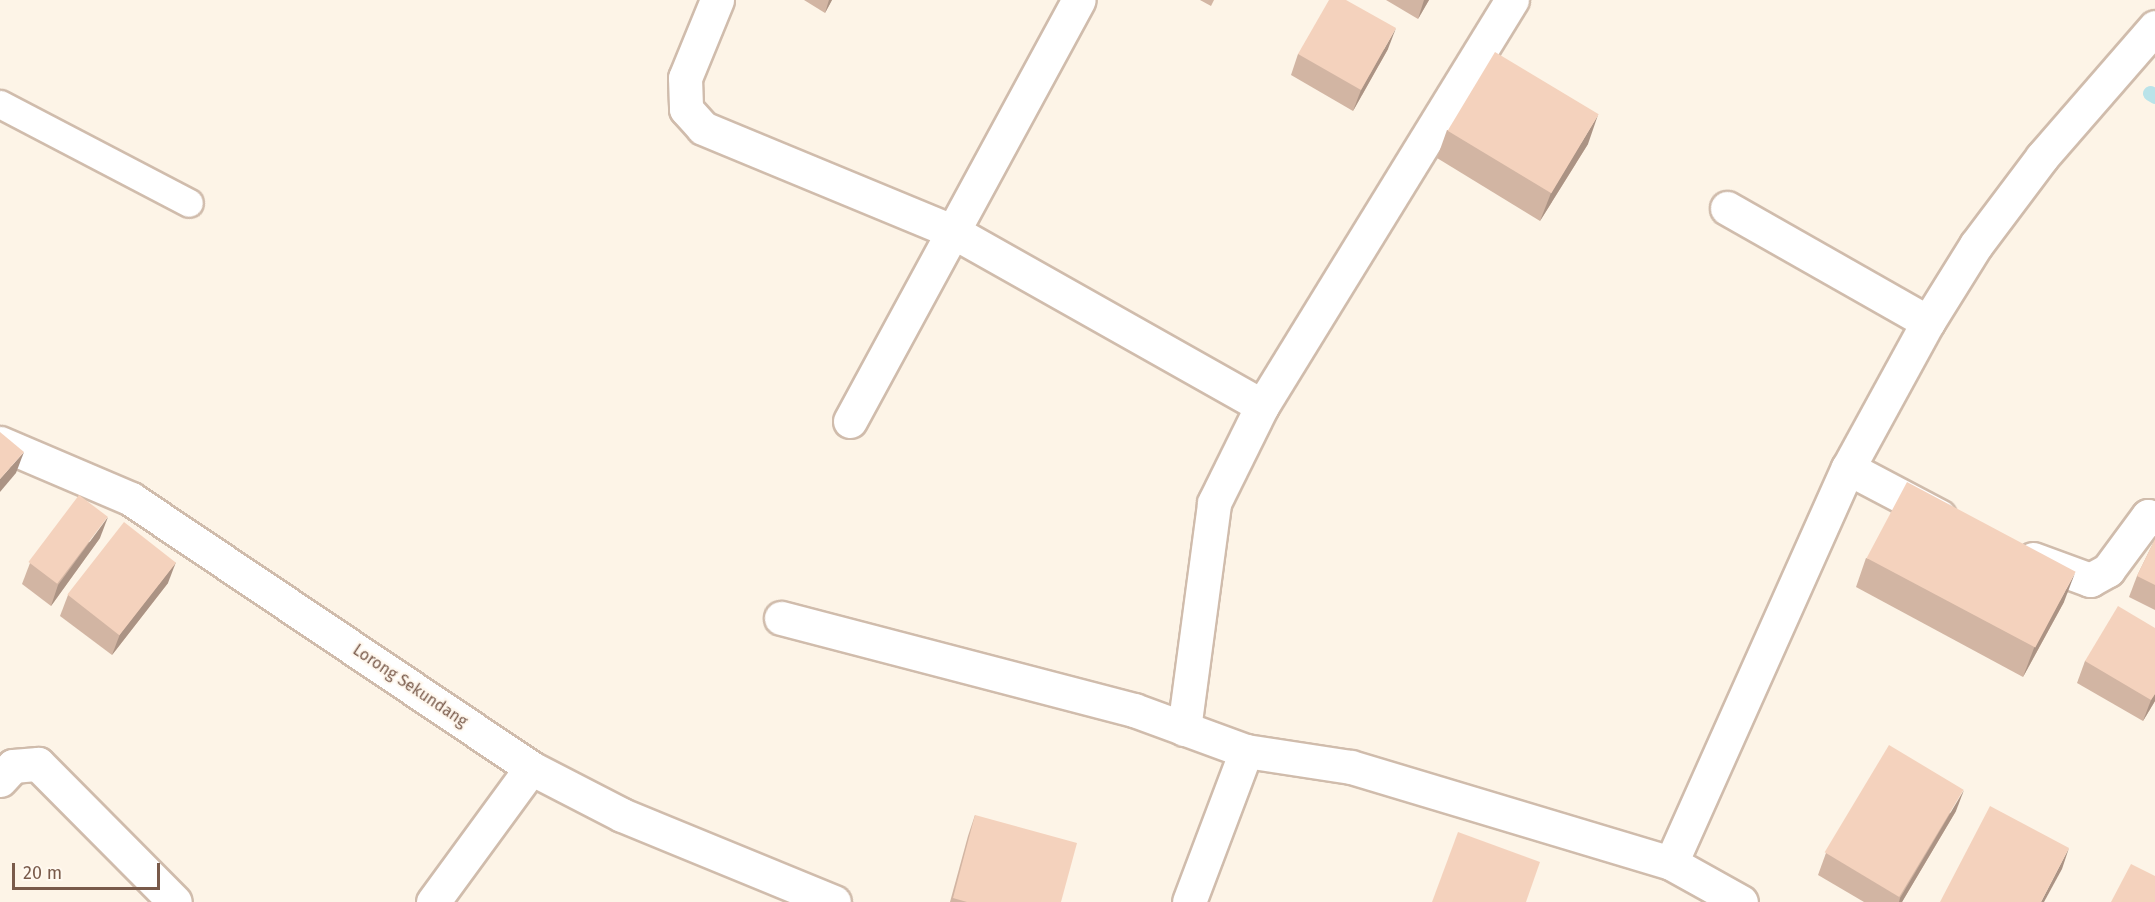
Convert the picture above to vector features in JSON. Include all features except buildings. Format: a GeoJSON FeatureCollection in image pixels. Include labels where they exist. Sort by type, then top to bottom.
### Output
{"type":"FeatureCollection","features":[{"type":"Feature","properties":{"kind":"street"},"geometry":{"type":"LineString","coordinates":[[717,0],[685,78],[686,109],[703,128],[952,231],[1262,406]]}},
{"type":"Feature","properties":{"kind":"street"},"geometry":{"type":"LineString","coordinates":[[850,422],[1079,0]]}},
{"type":"Feature","properties":{"kind":"street"},"geometry":{"type":"LineString","coordinates":[[1184,729],[1214,503],[1262,406],[1512,0]]}},
{"type":"Feature","properties":{"kind":"street"},"geometry":{"type":"LineString","coordinates":[[1671,863],[1848,468],[1928,322],[1976,244],[2042,157],[2155,27]]}},
{"type":"Feature","properties":{"kind":"street"},"geometry":{"type":"LineString","coordinates":[[1727,208],[1928,322]]}},
{"type":"Feature","properties":{"kind":"street","name":"Lorong Sekundang"},"geometry":{"type":"LineString","coordinates":[[0,443],[130,499],[531,768],[622,814],[834,902]]}},
{"type":"Feature","properties":{"kind":"street"},"geometry":{"type":"LineString","coordinates":[[1848,468],[1966,529]]}},
{"type":"Feature","properties":{"kind":"street"},"geometry":{"type":"LineString","coordinates":[[1999,544],[2090,580],[2108,570],[2153,514]]}},
{"type":"Feature","properties":{"kind":"street"},"geometry":{"type":"LineString","coordinates":[[781,618],[1134,710],[1246,751],[1351,767],[1671,863],[1742,902]]}},
{"type":"Feature","properties":{"kind":"street"},"geometry":{"type":"LineString","coordinates":[[1189,902],[1246,751]]}},
{"type":"Feature","properties":{"kind":"street"},"geometry":{"type":"LineString","coordinates":[[0,780],[13,766],[38,764],[175,902]]}},
{"type":"Feature","properties":{"kind":"street"},"geometry":{"type":"LineString","coordinates":[[433,902],[531,768]]}},
{"type":"Feature","properties":{"kind":"lane"},"geometry":{"type":"LineString","coordinates":[[0,104],[189,203]]}},
{"type":"Feature","properties":{"kind":"waterway"},"geometry":{"type":"LineString","coordinates":[[2150,93],[2155,96]]}}]}
